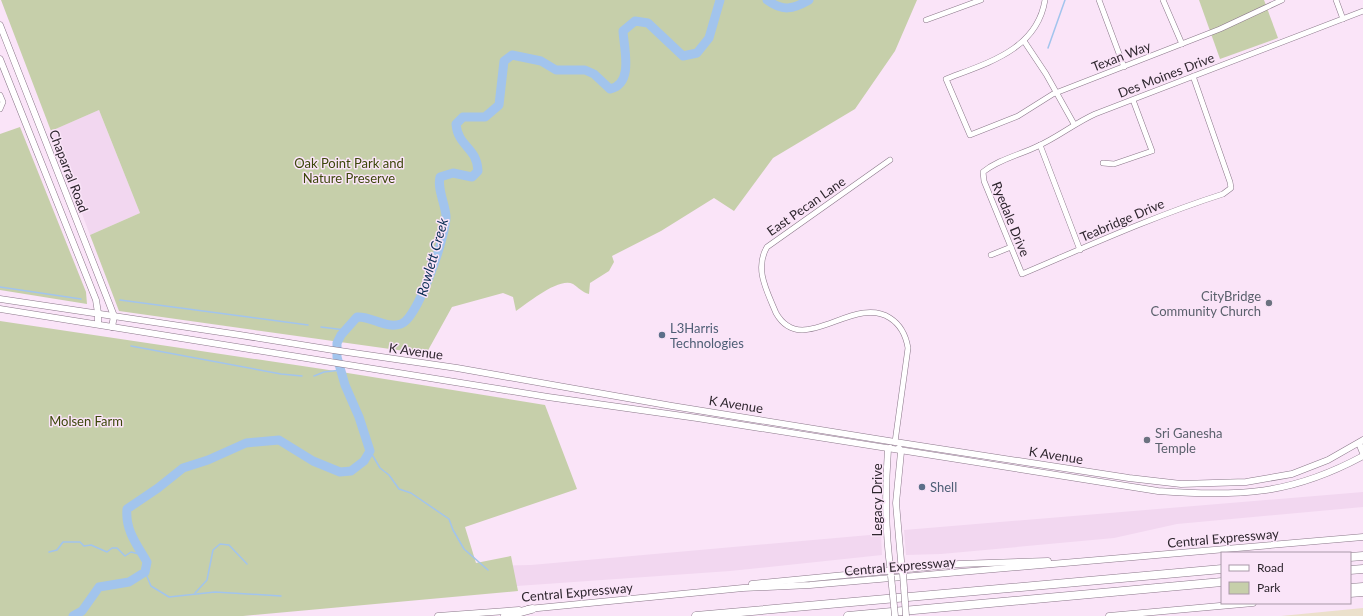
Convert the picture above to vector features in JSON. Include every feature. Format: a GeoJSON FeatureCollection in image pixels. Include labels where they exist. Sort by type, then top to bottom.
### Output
{"type":"FeatureCollection","features":[{"type":"Feature","properties":{"kind":"highway"},"geometry":{"type":"LineString","coordinates":[[1351,557],[1363,556]]}},
{"type":"Feature","properties":{"kind":"highway"},"geometry":{"type":"LineString","coordinates":[[696,616],[1221,569]]}},
{"type":"Feature","properties":{"kind":"highway"},"geometry":{"type":"LineString","coordinates":[[1351,570],[1363,569]]}},
{"type":"Feature","properties":{"kind":"highway"},"geometry":{"type":"LineString","coordinates":[[848,616],[1221,582]]}},
{"type":"Feature","properties":{"kind":"highway"},"geometry":{"type":"LineString","coordinates":[[1351,588],[1363,587]]}},
{"type":"Feature","properties":{"kind":"highway"},"geometry":{"type":"LineString","coordinates":[[506,616],[532,609]]}},
{"type":"Feature","properties":{"kind":"main road","name":"Chaparral Road"},"geometry":{"type":"LineString","coordinates":[[0,25],[114,316]]}},
{"type":"Feature","properties":{"kind":"main road","name":"Chaparral Road"},"geometry":{"type":"LineString","coordinates":[[0,59],[96,300],[100,324]]}},
{"type":"Feature","properties":{"kind":"main road"},"geometry":{"type":"LineString","coordinates":[[3,67],[15,62]]}},
{"type":"Feature","properties":{"kind":"main road"},"geometry":{"type":"LineString","coordinates":[[47,177],[58,173]]}},
{"type":"Feature","properties":{"kind":"main road","name":"K Avenue"},"geometry":{"type":"LineString","coordinates":[[0,299],[516,378],[895,442],[1046,464],[1128,478],[1181,484],[1246,482],[1292,474],[1328,460],[1361,441]]}},
{"type":"Feature","properties":{"kind":"main road","name":"K Avenue"},"geometry":{"type":"LineString","coordinates":[[0,308],[514,391],[696,418],[901,452],[1119,485],[1188,493],[1240,493],[1294,485],[1321,477],[1363,456]]}},
{"type":"Feature","properties":{"kind":"main road"},"geometry":{"type":"LineString","coordinates":[[112,327],[114,316]]}},
{"type":"Feature","properties":{"kind":"main road"},"geometry":{"type":"LineString","coordinates":[[514,391],[516,378]]}},
{"type":"Feature","properties":{"kind":"main road"},"geometry":{"type":"LineString","coordinates":[[614,406],[615,395]]}},
{"type":"Feature","properties":{"kind":"main road"},"geometry":{"type":"LineString","coordinates":[[696,418],[697,409]]}},
{"type":"Feature","properties":{"kind":"main road"},"geometry":{"type":"LineString","coordinates":[[1361,441],[1363,453]]}},
{"type":"Feature","properties":{"kind":"main road"},"geometry":{"type":"LineString","coordinates":[[895,442],[901,452]]}},
{"type":"Feature","properties":{"kind":"main road","name":"Legacy Drive"},"geometry":{"type":"LineString","coordinates":[[895,442],[888,449],[885,503],[895,616]]}},
{"type":"Feature","properties":{"kind":"main road","name":"Legacy Drive"},"geometry":{"type":"LineString","coordinates":[[901,452],[896,503],[906,616]]}},
{"type":"Feature","properties":{"kind":"main road"},"geometry":{"type":"LineString","coordinates":[[973,462],[975,454]]}},
{"type":"Feature","properties":{"kind":"main road"},"geometry":{"type":"LineString","coordinates":[[1045,473],[1046,464]]}},
{"type":"Feature","properties":{"kind":"main road"},"geometry":{"type":"LineString","coordinates":[[1292,474],[1294,485]]}},
{"type":"Feature","properties":{"kind":"main road"},"geometry":{"type":"LineString","coordinates":[[885,503],[896,503]]}},
{"type":"Feature","properties":{"kind":"main road","name":"Central Expressway"},"geometry":{"type":"LineString","coordinates":[[438,616],[532,609],[709,592],[817,585],[1363,537]]}},
{"type":"Feature","properties":{"kind":"main road"},"geometry":{"type":"LineString","coordinates":[[709,592],[789,579],[891,573],[993,562],[1092,561]]}},
{"type":"Feature","properties":{"kind":"main road"},"geometry":{"type":"LineString","coordinates":[[1351,594],[1363,593]]}},
{"type":"Feature","properties":{"kind":"main road"},"geometry":{"type":"LineString","coordinates":[[1109,616],[1242,604]]}},
{"type":"Feature","properties":{"kind":"street"},"geometry":{"type":"LineString","coordinates":[[926,20],[981,0]]}},
{"type":"Feature","properties":{"kind":"street"},"geometry":{"type":"LineString","coordinates":[[1045,0],[1043,9],[1033,30],[1024,41],[1057,93],[1074,124]]}},
{"type":"Feature","properties":{"kind":"street"},"geometry":{"type":"LineString","coordinates":[[1099,0],[1124,67]]}},
{"type":"Feature","properties":{"kind":"street"},"geometry":{"type":"LineString","coordinates":[[1163,0],[1182,44]]}},
{"type":"Feature","properties":{"kind":"street","name":"Texan Way"},"geometry":{"type":"LineString","coordinates":[[1024,41],[1000,58],[946,79],[970,135],[1018,116],[1057,93],[1220,29],[1282,0]]}},
{"type":"Feature","properties":{"kind":"street"},"geometry":{"type":"LineString","coordinates":[[1336,0],[1343,19]]}},
{"type":"Feature","properties":{"kind":"street","name":"Des Moines Drive"},"geometry":{"type":"LineString","coordinates":[[983,172],[993,164],[1040,146],[1074,124],[1193,76],[1363,11]]}},
{"type":"Feature","properties":{"kind":"street","name":"Teabridge Drive"},"geometry":{"type":"LineString","coordinates":[[1022,274],[1133,226],[1222,194],[1231,188],[1193,76]]}},
{"type":"Feature","properties":{"kind":"street"},"geometry":{"type":"LineString","coordinates":[[0,95],[3,102],[0,109]]}},
{"type":"Feature","properties":{"kind":"street"},"geometry":{"type":"LineString","coordinates":[[1103,163],[1114,164],[1152,151],[1133,100]]}},
{"type":"Feature","properties":{"kind":"street"},"geometry":{"type":"LineString","coordinates":[[1040,146],[1080,250]]}},
{"type":"Feature","properties":{"kind":"street","name":"East Pecan Lane"},"geometry":{"type":"LineString","coordinates":[[890,160],[767,247],[762,256],[760,265],[769,296],[776,313],[780,320],[789,326],[805,330],[819,328],[849,316],[871,312],[887,316],[896,321],[906,340],[908,348],[895,442]]}},
{"type":"Feature","properties":{"kind":"street","name":"Ryedale Drive"},"geometry":{"type":"LineString","coordinates":[[983,172],[984,182],[1022,274]]}},
{"type":"Feature","properties":{"kind":"street"},"geometry":{"type":"LineString","coordinates":[[991,255],[1011,247]]}},
{"type":"Feature","properties":{"kind":"shaded area"},"geometry":{"type":"Polygon","coordinates":[[[99,110],[140,213],[90,235],[51,131],[99,110]]]}},
{"type":"Feature","properties":{"kind":"shaded area"},"geometry":{"type":"Polygon","coordinates":[[[1363,492],[1363,507],[1177,524],[1114,538],[941,554],[906,555],[904,530],[1363,492]]]}},
{"type":"Feature","properties":{"kind":"shaded area"},"geometry":{"type":"Polygon","coordinates":[[[881,534],[882,555],[730,571],[517,586],[431,567],[531,565],[881,534]]]}},
{"type":"Feature","properties":{"kind":"shaded area"},"geometry":{"type":"Polygon","coordinates":[[[1363,608],[1363,616],[1281,616],[1363,608]]]}},
{"type":"Feature","properties":{"kind":"green space","name":"Oak Point Park and Nature Preserve"},"geometry":{"type":"Polygon","coordinates":[[[1,0],[917,0],[895,51],[855,109],[773,158],[734,211],[714,198],[661,231],[612,256],[614,262],[609,271],[590,283],[589,294],[573,284],[567,283],[552,287],[516,311],[513,297],[503,293],[452,307],[426,354],[119,311],[90,235],[140,213],[99,110],[51,131],[1,0]]]}},
{"type":"Feature","properties":{"kind":"green space"},"geometry":{"type":"Polygon","coordinates":[[[1199,0],[1264,0],[1278,38],[1220,59],[1199,0]]]}},
{"type":"Feature","properties":{"kind":"green space"},"geometry":{"type":"Polygon","coordinates":[[[20,127],[86,292],[87,304],[0,290],[0,134],[20,127]]]}},
{"type":"Feature","properties":{"kind":"green space","name":"Molsen Farm"},"geometry":{"type":"Polygon","coordinates":[[[0,321],[329,370],[545,405],[577,489],[465,527],[476,563],[511,556],[518,591],[243,616],[0,616],[0,321]]]}},
{"type":"Feature","properties":{"kind":"waterway","name":"Rowlett Creek"},"geometry":{"type":"LineString","coordinates":[[73,616],[82,611],[99,587],[129,582],[145,572],[147,562],[130,531],[127,509],[158,488],[183,468],[208,460],[246,443],[279,440],[313,461],[340,472],[351,471],[364,461],[370,451],[359,417],[345,385],[337,357],[337,343],[341,335],[357,317],[368,318],[389,325],[401,324],[408,319],[423,292],[442,239],[446,216],[440,191],[440,177],[453,173],[472,177],[478,171],[477,163],[471,152],[460,138],[457,132],[456,124],[463,117],[485,117],[499,105],[504,61],[512,55],[541,61],[556,70],[585,70],[594,74],[610,89],[617,86],[625,73],[626,56],[623,31],[635,21],[648,23],[683,56],[697,53],[709,38],[720,0]]}},
{"type":"Feature","properties":{"kind":"waterway","name":"Rowlett Creek"},"geometry":{"type":"LineString","coordinates":[[767,0],[783,8],[793,7],[809,0]]}},
{"type":"Feature","properties":{"kind":"waterway"},"geometry":{"type":"LineString","coordinates":[[1048,48],[1065,0]]}},
{"type":"Feature","properties":{"kind":"waterway"},"geometry":{"type":"LineString","coordinates":[[0,287],[81,299]]}},
{"type":"Feature","properties":{"kind":"waterway"},"geometry":{"type":"LineString","coordinates":[[120,300],[308,325]]}},
{"type":"Feature","properties":{"kind":"waterway"},"geometry":{"type":"LineString","coordinates":[[321,327],[345,330]]}},
{"type":"Feature","properties":{"kind":"waterway"},"geometry":{"type":"LineString","coordinates":[[131,346],[281,374],[302,376]]}},
{"type":"Feature","properties":{"kind":"waterway"},"geometry":{"type":"LineString","coordinates":[[314,376],[324,372],[341,370]]}},
{"type":"Feature","properties":{"kind":"waterway"},"geometry":{"type":"LineString","coordinates":[[370,451],[380,468],[389,475],[399,489],[411,493],[449,519],[453,530],[464,549],[488,570]]}},
{"type":"Feature","properties":{"kind":"waterway"},"geometry":{"type":"LineString","coordinates":[[49,552],[57,550],[63,542],[80,542],[84,546],[91,545],[107,552],[112,548],[117,548],[125,556],[131,552],[143,555]]}},
{"type":"Feature","properties":{"kind":"waterway"},"geometry":{"type":"LineString","coordinates":[[195,593],[207,580],[213,550],[220,544],[229,545],[247,564]]}},
{"type":"Feature","properties":{"kind":"waterway"},"geometry":{"type":"LineString","coordinates":[[145,572],[151,586],[169,597],[215,592],[281,596]]}},
{"type":"Feature","properties":{"kind":"place","name":"CityBridge Community Church"},"geometry":{"type":"Point","coordinates":[1269,303]}},
{"type":"Feature","properties":{"kind":"place","name":"L3Harris Technologies"},"geometry":{"type":"Point","coordinates":[662,335]}},
{"type":"Feature","properties":{"kind":"place","name":"Sri Ganesha Temple"},"geometry":{"type":"Point","coordinates":[1147,440]}},
{"type":"Feature","properties":{"kind":"place","name":"Shell"},"geometry":{"type":"Point","coordinates":[922,487]}}]}
